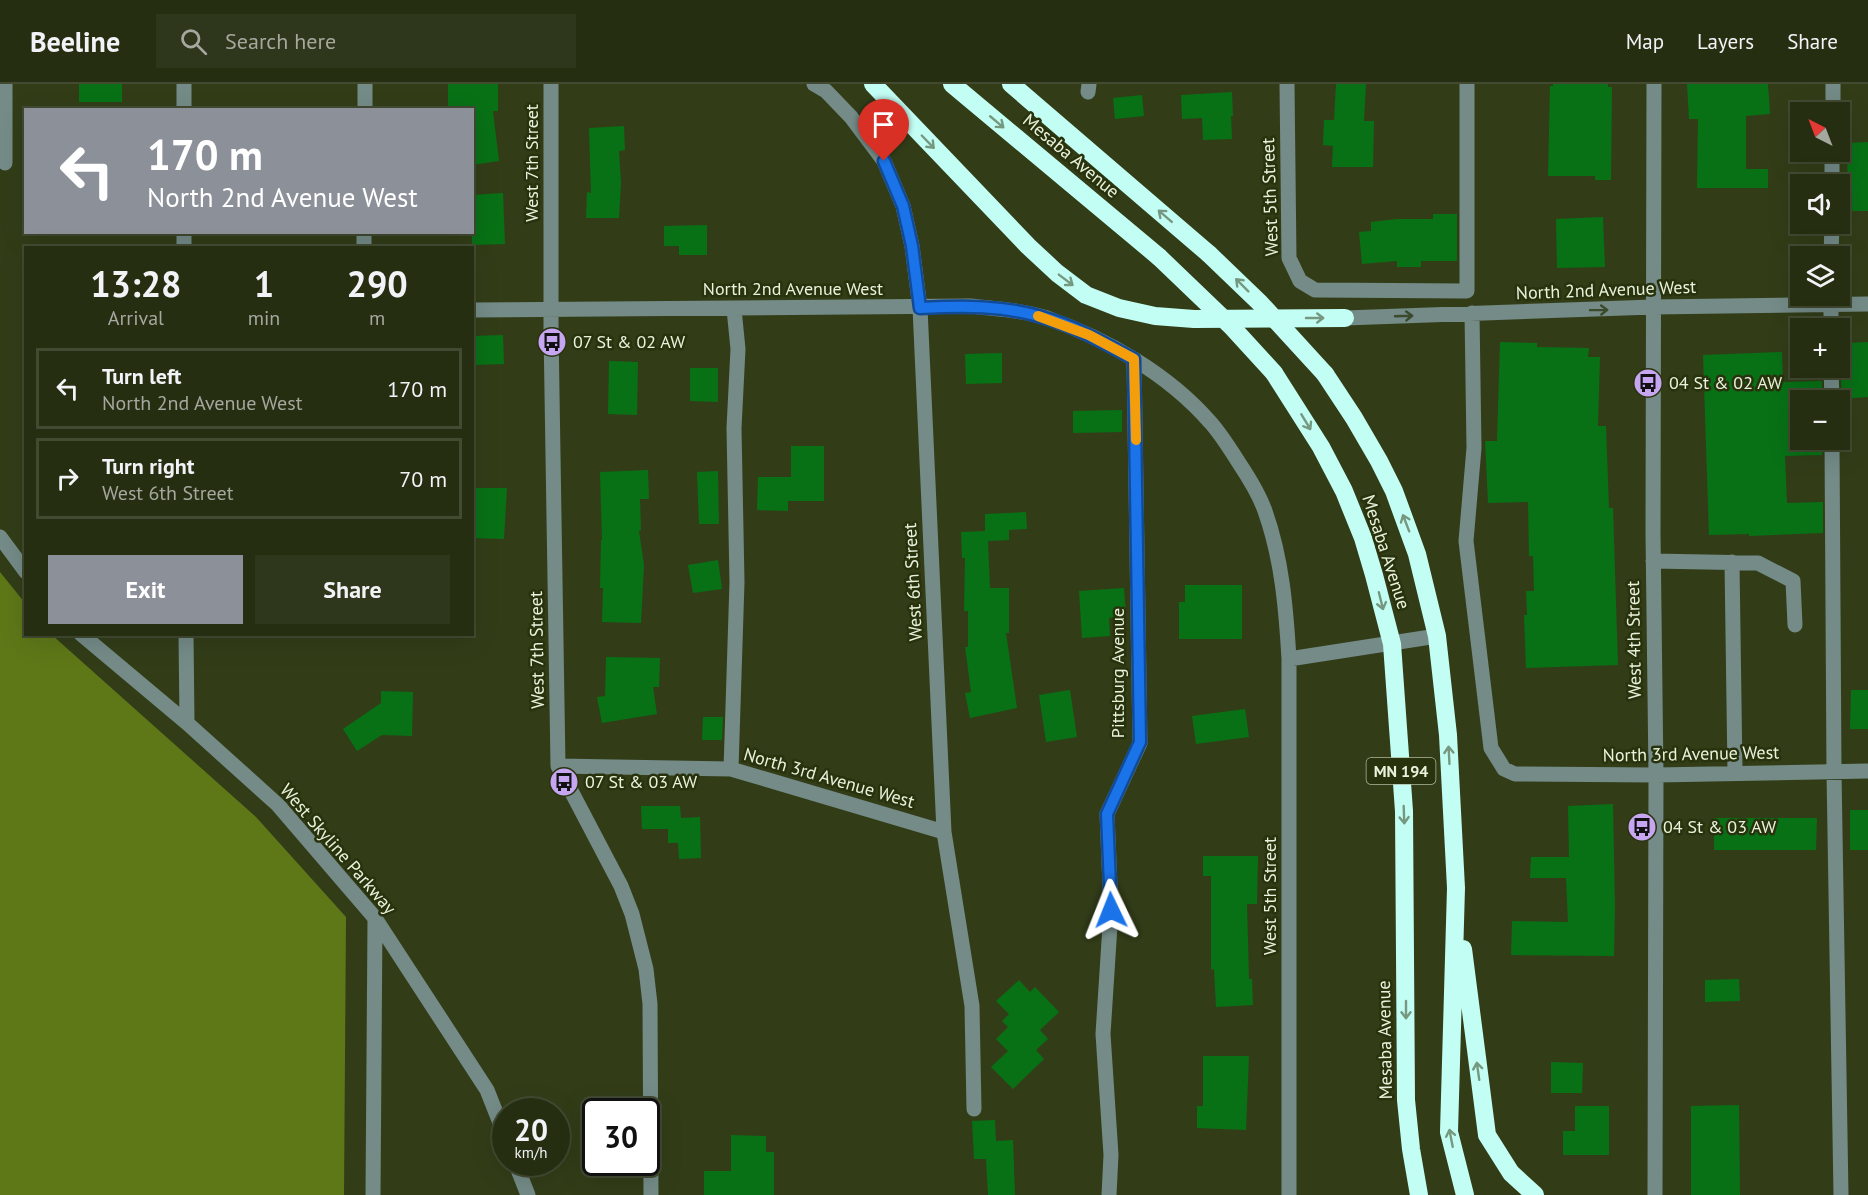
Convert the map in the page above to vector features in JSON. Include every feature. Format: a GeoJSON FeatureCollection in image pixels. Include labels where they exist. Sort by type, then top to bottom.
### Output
{"type":"FeatureCollection","features":[{"type":"Feature","properties":{"kind":"highway"},"geometry":{"type":"LineString","coordinates":[[873,84],[1028,246],[1057,273],[1086,295],[1119,308],[1155,316],[1345,318]]}},
{"type":"Feature","properties":{"kind":"highway","name":"Mesaba Avenue"},"geometry":{"type":"LineString","coordinates":[[952,84],[1159,257],[1232,326],[1274,373],[1310,428],[1344,491],[1363,538],[1392,644],[1404,811],[1406,1100],[1419,1195]]}},
{"type":"Feature","properties":{"kind":"highway","name":"Mesaba Avenue"},"geometry":{"type":"LineString","coordinates":[[1011,84],[1209,254],[1260,303],[1325,374],[1380,461],[1394,491],[1417,554],[1437,636],[1448,735],[1456,888],[1449,1132],[1465,1195]]}},
{"type":"Feature","properties":{"kind":"highway"},"geometry":{"type":"LineString","coordinates":[[1456,888],[1487,1135],[1511,1173],[1535,1195]]}},
{"type":"Feature","properties":{"kind":"highway"},"geometry":{"type":"LineString","coordinates":[[1411,1149],[1430,1195]]}},
{"type":"Feature","properties":{"kind":"street"},"geometry":{"type":"LineString","coordinates":[[5,84],[5,163]]}},
{"type":"Feature","properties":{"kind":"street"},"geometry":{"type":"LineString","coordinates":[[184,84],[184,108]]}},
{"type":"Feature","properties":{"kind":"street"},"geometry":{"type":"LineString","coordinates":[[365,84],[365,108]]}},
{"type":"Feature","properties":{"kind":"street","name":"West 7th Street"},"geometry":{"type":"LineString","coordinates":[[551,84],[551,309],[558,766],[621,886],[632,914],[646,969],[650,1004],[651,1195]]}},
{"type":"Feature","properties":{"kind":"street","name":"West 6th Street"},"geometry":{"type":"LineString","coordinates":[[814,84],[826,92],[851,117],[884,161],[903,206],[912,246],[920,308],[944,832],[972,1006],[974,1109]]}},
{"type":"Feature","properties":{"kind":"street","name":"West 5th Street"},"geometry":{"type":"LineString","coordinates":[[1287,84],[1289,258],[1300,281],[1315,290],[1467,291],[1467,84]]}},
{"type":"Feature","properties":{"kind":"street","name":"West 4th Street"},"geometry":{"type":"LineString","coordinates":[[1654,84],[1655,1195]]}},
{"type":"Feature","properties":{"kind":"street"},"geometry":{"type":"LineString","coordinates":[[1833,84],[1833,102]]}},
{"type":"Feature","properties":{"kind":"street","name":"North 2nd Avenue West"},"geometry":{"type":"LineString","coordinates":[[1345,318],[1614,310],[1790,302]]}},
{"type":"Feature","properties":{"kind":"street","name":"North 2nd Avenue West"},"geometry":{"type":"LineString","coordinates":[[1850,302],[1868,304]]}},
{"type":"Feature","properties":{"kind":"street","name":"North 2nd Avenue West"},"geometry":{"type":"LineString","coordinates":[[474,310],[970,306],[1009,310],[1045,318],[1102,342],[1134,359],[1189,400],[1211,422],[1247,475],[1264,509],[1277,551],[1285,598]]}},
{"type":"Feature","properties":{"kind":"street"},"geometry":{"type":"LineString","coordinates":[[731,769],[737,582],[734,428],[738,349],[734,309]]}},
{"type":"Feature","properties":{"kind":"street","name":"North 3rd Avenue West"},"geometry":{"type":"LineString","coordinates":[[1472,313],[1474,448],[1466,541],[1491,748],[1504,769],[1515,774],[1656,775],[1868,771]]}},
{"type":"Feature","properties":{"kind":"street","name":"Pittsburg Avenue"},"geometry":{"type":"LineString","coordinates":[[1109,1195],[1111,1155],[1103,1034],[1111,910],[1107,814],[1140,742],[1134,359]]}},
{"type":"Feature","properties":{"kind":"street"},"geometry":{"type":"LineString","coordinates":[[1832,450],[1834,772],[1841,1195]]}},
{"type":"Feature","properties":{"kind":"street"},"geometry":{"type":"LineString","coordinates":[[0,537],[24,569]]}},
{"type":"Feature","properties":{"kind":"street"},"geometry":{"type":"LineString","coordinates":[[1653,561],[1758,563],[1793,581],[1795,625]]}},
{"type":"Feature","properties":{"kind":"street"},"geometry":{"type":"LineString","coordinates":[[1732,562],[1736,774]]}},
{"type":"Feature","properties":{"kind":"street","name":"West 5th Street"},"geometry":{"type":"LineString","coordinates":[[1285,598],[1289,659],[1289,1195]]}},
{"type":"Feature","properties":{"kind":"street","name":"West Skyline Parkway"},"geometry":{"type":"LineString","coordinates":[[83,636],[278,805],[375,918],[487,1090],[492,1103]]}},
{"type":"Feature","properties":{"kind":"street"},"geometry":{"type":"LineString","coordinates":[[186,636],[186,723]]}},
{"type":"Feature","properties":{"kind":"street"},"geometry":{"type":"LineString","coordinates":[[1289,659],[1437,636]]}},
{"type":"Feature","properties":{"kind":"street","name":"North 3rd Avenue West"},"geometry":{"type":"LineString","coordinates":[[558,766],[731,769],[944,832]]}},
{"type":"Feature","properties":{"kind":"street"},"geometry":{"type":"LineString","coordinates":[[373,1195],[375,918]]}},
{"type":"Feature","properties":{"kind":"street"},"geometry":{"type":"LineString","coordinates":[[521,1176],[528,1195]]}},
{"type":"Feature","properties":{"kind":"green space"},"geometry":{"type":"Polygon","coordinates":[[[0,572],[24,602],[24,636],[53,636],[256,817],[346,917],[344,1195],[0,1195],[0,572]]]}},
{"type":"Feature","properties":{"kind":"building"},"geometry":{"type":"Polygon","coordinates":[[[79,84],[122,84],[122,102],[79,102],[79,84]]]}},
{"type":"Feature","properties":{"kind":"building"},"geometry":{"type":"Polygon","coordinates":[[[448,84],[498,84],[498,111],[493,111],[499,161],[474,165],[474,108],[448,108],[448,84]]]}},
{"type":"Feature","properties":{"kind":"building"},"geometry":{"type":"Polygon","coordinates":[[[1336,84],[1366,84],[1364,121],[1374,121],[1373,167],[1332,167],[1333,146],[1323,145],[1324,120],[1334,120],[1336,84]]]}},
{"type":"Feature","properties":{"kind":"building"},"geometry":{"type":"Polygon","coordinates":[[[1553,84],[1608,84],[1608,87],[1612,87],[1611,180],[1595,180],[1595,176],[1548,176],[1550,86],[1553,84]]]}},
{"type":"Feature","properties":{"kind":"building"},"geometry":{"type":"Polygon","coordinates":[[[1687,84],[1768,84],[1770,114],[1746,116],[1746,169],[1768,169],[1768,188],[1697,188],[1698,119],[1689,119],[1687,84]]]}},
{"type":"Feature","properties":{"kind":"building"},"geometry":{"type":"Polygon","coordinates":[[[1232,92],[1232,139],[1203,140],[1202,118],[1182,119],[1181,95],[1232,92]]]}},
{"type":"Feature","properties":{"kind":"building"},"geometry":{"type":"Polygon","coordinates":[[[1142,95],[1144,116],[1115,119],[1113,98],[1142,95]]]}},
{"type":"Feature","properties":{"kind":"building"},"geometry":{"type":"Polygon","coordinates":[[[624,126],[625,150],[619,151],[621,183],[619,218],[586,218],[587,192],[591,193],[589,128],[624,126]]]}},
{"type":"Feature","properties":{"kind":"building"},"geometry":{"type":"Polygon","coordinates":[[[1868,142],[1868,211],[1850,211],[1850,174],[1847,174],[1847,162],[1850,162],[1850,143],[1868,142]]]}},
{"type":"Feature","properties":{"kind":"building"},"geometry":{"type":"Polygon","coordinates":[[[503,193],[505,244],[472,245],[474,195],[503,193]]]}},
{"type":"Feature","properties":{"kind":"building"},"geometry":{"type":"Polygon","coordinates":[[[1433,214],[1457,214],[1457,261],[1421,261],[1421,267],[1397,267],[1397,261],[1362,264],[1359,232],[1371,231],[1371,222],[1433,219],[1433,214]]]}},
{"type":"Feature","properties":{"kind":"building"},"geometry":{"type":"Polygon","coordinates":[[[1603,217],[1605,267],[1557,268],[1556,219],[1603,217]]]}},
{"type":"Feature","properties":{"kind":"building"},"geometry":{"type":"Polygon","coordinates":[[[707,225],[707,255],[679,255],[679,246],[664,246],[664,226],[707,225]]]}},
{"type":"Feature","properties":{"kind":"building"},"geometry":{"type":"Polygon","coordinates":[[[503,335],[504,364],[474,365],[474,336],[503,335]]]}},
{"type":"Feature","properties":{"kind":"building"},"geometry":{"type":"Polygon","coordinates":[[[1500,342],[1537,343],[1537,347],[1589,348],[1588,357],[1600,357],[1598,426],[1606,426],[1609,508],[1613,508],[1618,665],[1526,668],[1524,615],[1527,615],[1526,591],[1534,591],[1533,556],[1529,556],[1528,502],[1488,503],[1485,441],[1497,441],[1500,342]]]}},
{"type":"Feature","properties":{"kind":"building"},"geometry":{"type":"Polygon","coordinates":[[[1868,342],[1868,397],[1850,398],[1850,390],[1842,390],[1841,380],[1850,378],[1850,343],[1868,342]]]}},
{"type":"Feature","properties":{"kind":"building"},"geometry":{"type":"Polygon","coordinates":[[[1782,352],[1783,382],[1822,381],[1822,390],[1790,390],[1790,450],[1822,450],[1822,455],[1785,456],[1787,503],[1823,502],[1823,533],[1709,535],[1703,355],[1782,352]]]}},
{"type":"Feature","properties":{"kind":"building"},"geometry":{"type":"Polygon","coordinates":[[[1002,353],[1002,383],[966,384],[965,354],[1002,353]]]}},
{"type":"Feature","properties":{"kind":"building"},"geometry":{"type":"Polygon","coordinates":[[[609,361],[638,362],[637,415],[608,414],[609,361]]]}},
{"type":"Feature","properties":{"kind":"building"},"geometry":{"type":"Polygon","coordinates":[[[690,368],[718,368],[718,402],[690,401],[690,368]]]}},
{"type":"Feature","properties":{"kind":"building"},"geometry":{"type":"Polygon","coordinates":[[[1122,410],[1122,432],[1073,433],[1073,411],[1122,410]]]}},
{"type":"Feature","properties":{"kind":"building"},"geometry":{"type":"Polygon","coordinates":[[[791,446],[824,446],[824,501],[788,501],[788,511],[757,510],[758,477],[791,477],[791,446]]]}},
{"type":"Feature","properties":{"kind":"building"},"geometry":{"type":"Polygon","coordinates":[[[648,470],[649,499],[640,499],[641,530],[639,531],[644,565],[641,623],[602,622],[600,472],[648,470]]]}},
{"type":"Feature","properties":{"kind":"building"},"geometry":{"type":"Polygon","coordinates":[[[718,471],[719,524],[699,524],[697,472],[718,471]]]}},
{"type":"Feature","properties":{"kind":"building"},"geometry":{"type":"Polygon","coordinates":[[[474,488],[507,488],[504,539],[474,538],[474,488]]]}},
{"type":"Feature","properties":{"kind":"building"},"geometry":{"type":"Polygon","coordinates":[[[1026,512],[1027,529],[1009,530],[1009,540],[988,541],[990,588],[1009,588],[1009,633],[1006,633],[1017,708],[970,718],[965,693],[971,692],[965,647],[968,647],[968,611],[964,611],[965,558],[962,558],[961,532],[985,531],[985,514],[1026,512]]]}},
{"type":"Feature","properties":{"kind":"building"},"geometry":{"type":"Polygon","coordinates":[[[718,560],[722,589],[693,593],[688,565],[718,560]]]}},
{"type":"Feature","properties":{"kind":"building"},"geometry":{"type":"Polygon","coordinates":[[[1185,585],[1242,585],[1242,639],[1179,639],[1179,602],[1185,602],[1185,585]]]}},
{"type":"Feature","properties":{"kind":"building"},"geometry":{"type":"Polygon","coordinates":[[[1124,588],[1126,616],[1109,618],[1110,636],[1082,638],[1079,591],[1124,588]]]}},
{"type":"Feature","properties":{"kind":"building"},"geometry":{"type":"Polygon","coordinates":[[[606,657],[660,658],[659,687],[653,687],[657,714],[602,723],[597,697],[605,696],[606,657]]]}},
{"type":"Feature","properties":{"kind":"building"},"geometry":{"type":"Polygon","coordinates":[[[1070,690],[1077,737],[1046,742],[1039,695],[1070,690]]]}},
{"type":"Feature","properties":{"kind":"building"},"geometry":{"type":"Polygon","coordinates":[[[1851,690],[1868,690],[1868,729],[1850,729],[1851,690]]]}},
{"type":"Feature","properties":{"kind":"building"},"geometry":{"type":"Polygon","coordinates":[[[381,691],[413,692],[412,736],[382,735],[357,751],[343,729],[381,703],[381,691]]]}},
{"type":"Feature","properties":{"kind":"building"},"geometry":{"type":"Polygon","coordinates":[[[1245,709],[1249,737],[1196,744],[1192,716],[1245,709]]]}},
{"type":"Feature","properties":{"kind":"building"},"geometry":{"type":"Polygon","coordinates":[[[703,717],[723,717],[722,740],[702,740],[703,717]]]}},
{"type":"Feature","properties":{"kind":"building"},"geometry":{"type":"Polygon","coordinates":[[[1613,804],[1614,956],[1511,955],[1512,921],[1568,922],[1566,878],[1530,878],[1531,857],[1569,857],[1568,806],[1613,804]]]}},
{"type":"Feature","properties":{"kind":"building"},"geometry":{"type":"Polygon","coordinates":[[[641,806],[680,806],[681,818],[700,817],[701,858],[679,859],[678,843],[668,843],[668,829],[642,829],[641,806]]]}},
{"type":"Feature","properties":{"kind":"building"},"geometry":{"type":"Polygon","coordinates":[[[1850,810],[1868,810],[1868,850],[1850,850],[1850,810]]]}},
{"type":"Feature","properties":{"kind":"building"},"geometry":{"type":"Polygon","coordinates":[[[1714,818],[1817,818],[1816,850],[1714,850],[1714,818]]]}},
{"type":"Feature","properties":{"kind":"building"},"geometry":{"type":"Polygon","coordinates":[[[1203,856],[1258,856],[1257,904],[1247,904],[1249,979],[1252,979],[1253,1005],[1216,1007],[1214,969],[1211,970],[1211,876],[1203,876],[1203,856]]]}},
{"type":"Feature","properties":{"kind":"building"},"geometry":{"type":"Polygon","coordinates":[[[1739,979],[1740,1001],[1705,1002],[1705,980],[1739,979]]]}},
{"type":"Feature","properties":{"kind":"building"},"geometry":{"type":"Polygon","coordinates":[[[1019,980],[1030,992],[1035,987],[1059,1012],[1040,1030],[1048,1039],[1036,1050],[1044,1059],[1013,1089],[991,1067],[1008,1051],[996,1039],[1008,1027],[1002,1021],[1009,1014],[996,1001],[1019,980]]]}},
{"type":"Feature","properties":{"kind":"building"},"geometry":{"type":"Polygon","coordinates":[[[1203,1056],[1249,1056],[1246,1130],[1197,1128],[1197,1106],[1203,1106],[1203,1056]]]}},
{"type":"Feature","properties":{"kind":"building"},"geometry":{"type":"Polygon","coordinates":[[[1551,1062],[1583,1063],[1582,1093],[1551,1093],[1551,1062]]]}},
{"type":"Feature","properties":{"kind":"building"},"geometry":{"type":"Polygon","coordinates":[[[1739,1105],[1740,1195],[1691,1195],[1691,1106],[1739,1105]]]}},
{"type":"Feature","properties":{"kind":"building"},"geometry":{"type":"Polygon","coordinates":[[[1575,1106],[1609,1106],[1609,1155],[1563,1155],[1563,1131],[1575,1131],[1575,1106]]]}},
{"type":"Feature","properties":{"kind":"building"},"geometry":{"type":"Polygon","coordinates":[[[995,1120],[996,1141],[1013,1140],[1015,1195],[988,1195],[986,1159],[974,1159],[972,1121],[995,1120]]]}},
{"type":"Feature","properties":{"kind":"building"},"geometry":{"type":"Polygon","coordinates":[[[731,1135],[766,1136],[766,1152],[774,1152],[774,1195],[704,1195],[704,1171],[731,1171],[731,1135]]]}},
{"type":"Feature","properties":{"kind":"slow traffic"},"geometry":{"type":"LineString","coordinates":[[1038,316],[1089,335],[1134,359],[1136,440]]}},
{"type":"Feature","properties":{"kind":"place","name":"07 St & 02 AW"},"geometry":{"type":"Point","coordinates":[552,342]}},
{"type":"Feature","properties":{"kind":"place","name":"04 St & 02 AW"},"geometry":{"type":"Point","coordinates":[1648,383]}},
{"type":"Feature","properties":{"kind":"place","name":"07 St & 03 AW"},"geometry":{"type":"Point","coordinates":[564,782]}},
{"type":"Feature","properties":{"kind":"place","name":"04 St & 03 AW"},"geometry":{"type":"Point","coordinates":[1642,827]}},
{"type":"Feature","properties":{"kind":"route"},"geometry":{"type":"LineString","coordinates":[[884,161],[903,206],[912,246],[920,308],[970,306],[1009,310],[1045,318],[1075,329],[1134,359],[1140,742],[1107,814],[1111,910]]}}]}
